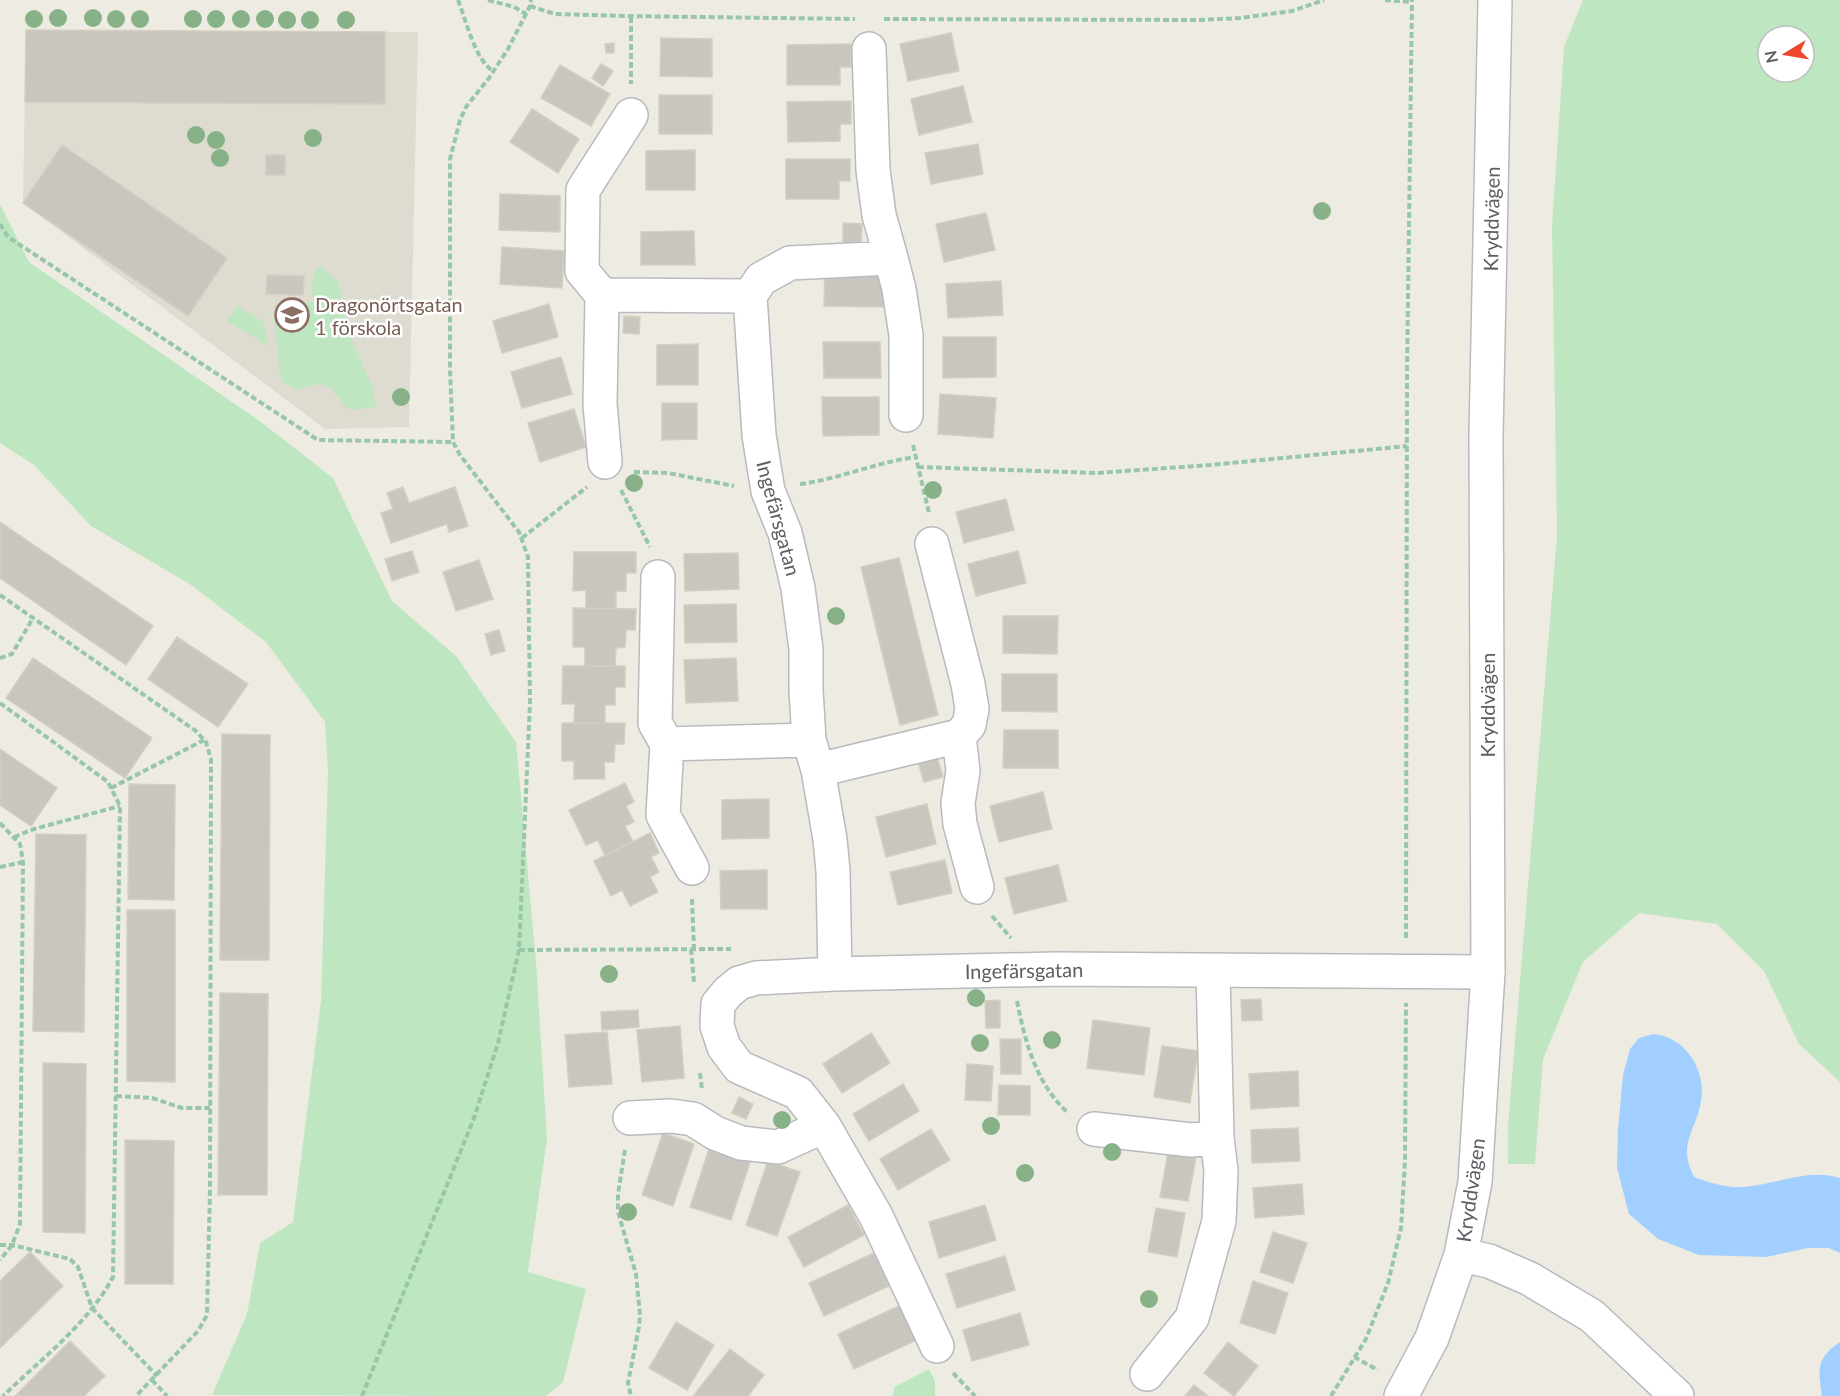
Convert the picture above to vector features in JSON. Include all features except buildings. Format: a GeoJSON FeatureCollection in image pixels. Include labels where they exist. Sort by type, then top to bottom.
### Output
{"type":"FeatureCollection","features":[{"type":"Feature","properties":{"kind":"street","name":"Kryddvägen"},"geometry":{"type":"LineString","coordinates":[[1401,1396],[1432,1338],[1461,1255],[1474,1182],[1488,972],[1486,435],[1495,0]]}},
{"type":"Feature","properties":{"kind":"street"},"geometry":{"type":"LineString","coordinates":[[870,29],[873,170],[879,215],[899,290],[906,335],[906,415]]}},
{"type":"Feature","properties":{"kind":"street"},"geometry":{"type":"LineString","coordinates":[[608,466],[600,404],[602,295],[582,272],[582,190],[632,115]]}},
{"type":"Feature","properties":{"kind":"street"},"geometry":{"type":"LineString","coordinates":[[602,295],[750,296],[761,279],[790,263],[891,258]]}},
{"type":"Feature","properties":{"kind":"street","name":"Ingefärsgatan"},"geometry":{"type":"LineString","coordinates":[[750,296],[759,435],[768,488],[785,532],[798,588],[806,649],[806,690],[813,755],[830,839],[833,871],[835,974]]}},
{"type":"Feature","properties":{"kind":"street"},"geometry":{"type":"LineString","coordinates":[[667,744],[813,755],[959,736],[969,724],[971,701],[932,544]]}},
{"type":"Feature","properties":{"kind":"street"},"geometry":{"type":"LineString","coordinates":[[658,577],[655,723],[667,744],[663,815],[692,868]]}},
{"type":"Feature","properties":{"kind":"street"},"geometry":{"type":"LineString","coordinates":[[959,736],[963,771],[958,803],[960,824],[977,886]]}},
{"type":"Feature","properties":{"kind":"street","name":"Ingefärsgatan"},"geometry":{"type":"LineString","coordinates":[[937,1346],[876,1216],[824,1126],[798,1093],[739,1067],[724,1047],[717,1026],[718,1004],[739,983],[756,978],[835,974],[1015,970],[1488,972]]}},
{"type":"Feature","properties":{"kind":"street"},"geometry":{"type":"LineString","coordinates":[[1147,1374],[1192,1318],[1219,1221],[1221,1171],[1217,1138],[1213,971]]}},
{"type":"Feature","properties":{"kind":"street"},"geometry":{"type":"LineString","coordinates":[[630,1118],[670,1116],[693,1119],[741,1143],[778,1147],[824,1126]]}},
{"type":"Feature","properties":{"kind":"street"},"geometry":{"type":"LineString","coordinates":[[1094,1130],[1191,1140],[1217,1138]]}},
{"type":"Feature","properties":{"kind":"street"},"geometry":{"type":"LineString","coordinates":[[1461,1255],[1489,1262],[1530,1279],[1592,1316],[1677,1396]]}},
{"type":"Feature","properties":{"kind":"path"},"geometry":{"type":"LineString","coordinates":[[458,0],[479,55],[488,68],[494,71]]}},
{"type":"Feature","properties":{"kind":"path"},"geometry":{"type":"LineString","coordinates":[[488,0],[514,7],[526,14]]}},
{"type":"Feature","properties":{"kind":"path"},"geometry":{"type":"LineString","coordinates":[[362,1396],[474,1118],[498,1043],[519,950],[530,703],[528,557],[522,538],[508,516],[460,455],[453,442],[450,369],[450,159],[460,120],[466,107],[508,49],[531,0]]}},
{"type":"Feature","properties":{"kind":"path"},"geometry":{"type":"LineString","coordinates":[[530,6],[555,14],[870,29],[1239,18],[1292,11],[1323,0]]}},
{"type":"Feature","properties":{"kind":"path"},"geometry":{"type":"LineString","coordinates":[[1331,1396],[1366,1339],[1388,1283],[1401,1228],[1405,1161],[1407,446],[1412,1],[1386,0]]}},
{"type":"Feature","properties":{"kind":"path"},"geometry":{"type":"LineString","coordinates":[[631,16],[632,115]]}},
{"type":"Feature","properties":{"kind":"path"},"geometry":{"type":"LineString","coordinates":[[0,224],[8,237],[318,440],[453,442]]}},
{"type":"Feature","properties":{"kind":"path"},"geometry":{"type":"LineString","coordinates":[[906,415],[931,521],[932,544]]}},
{"type":"Feature","properties":{"kind":"path"},"geometry":{"type":"LineString","coordinates":[[918,467],[1097,473],[1210,465],[1407,446]]}},
{"type":"Feature","properties":{"kind":"path"},"geometry":{"type":"LineString","coordinates":[[522,538],[608,466],[668,473],[754,490],[820,482],[895,460],[916,458]]}},
{"type":"Feature","properties":{"kind":"path"},"geometry":{"type":"LineString","coordinates":[[608,466],[651,549],[658,577]]}},
{"type":"Feature","properties":{"kind":"path"},"geometry":{"type":"LineString","coordinates":[[0,595],[196,731],[204,740],[211,759],[207,1315],[198,1331],[136,1396]]}},
{"type":"Feature","properties":{"kind":"path"},"geometry":{"type":"LineString","coordinates":[[0,658],[12,654],[33,618]]}},
{"type":"Feature","properties":{"kind":"path"},"geometry":{"type":"LineString","coordinates":[[0,704],[108,782],[120,806],[113,1277],[103,1296],[92,1308],[3,1396]]}},
{"type":"Feature","properties":{"kind":"path"},"geometry":{"type":"LineString","coordinates":[[111,788],[204,740]]}},
{"type":"Feature","properties":{"kind":"path"},"geometry":{"type":"LineString","coordinates":[[14,837],[34,829],[120,806]]}},
{"type":"Feature","properties":{"kind":"path"},"geometry":{"type":"LineString","coordinates":[[0,823],[20,844],[23,862],[20,1224],[12,1245],[0,1260]]}},
{"type":"Feature","properties":{"kind":"path"},"geometry":{"type":"LineString","coordinates":[[0,867],[23,862]]}},
{"type":"Feature","properties":{"kind":"path"},"geometry":{"type":"LineString","coordinates":[[692,868],[694,950]]}},
{"type":"Feature","properties":{"kind":"path"},"geometry":{"type":"LineString","coordinates":[[977,886],[990,914],[1013,940],[1016,999],[1023,1031],[1038,1074],[1055,1101],[1073,1118],[1094,1130]]}},
{"type":"Feature","properties":{"kind":"path"},"geometry":{"type":"LineString","coordinates":[[519,950],[741,949]]}},
{"type":"Feature","properties":{"kind":"path"},"geometry":{"type":"LineString","coordinates":[[116,1096],[152,1098],[182,1108],[210,1108]]}},
{"type":"Feature","properties":{"kind":"path"},"geometry":{"type":"LineString","coordinates":[[630,1118],[618,1203],[620,1223],[636,1274],[640,1315],[628,1383],[631,1396]]}},
{"type":"Feature","properties":{"kind":"path"},"geometry":{"type":"LineString","coordinates":[[0,1245],[12,1245],[70,1259],[78,1267],[92,1308],[157,1376]]}},
{"type":"Feature","properties":{"kind":"path"},"geometry":{"type":"LineString","coordinates":[[152,1380],[167,1396]]}},
{"type":"Feature","properties":{"kind":"shaded area","name":"Dragonörtsgatan 1 förskola"},"geometry":{"type":"Polygon","coordinates":[[[26,30],[418,32],[409,427],[325,429],[23,203],[26,30]]]}},
{"type":"Feature","properties":{"kind":"green space"},"geometry":{"type":"Polygon","coordinates":[[[1583,0],[1840,0],[1840,1082],[1799,1044],[1764,971],[1717,924],[1639,913],[1583,962],[1543,1059],[1535,1164],[1508,1164],[1508,1125],[1557,536],[1552,226],[1564,47],[1583,0]]]}},
{"type":"Feature","properties":{"kind":"green space"},"geometry":{"type":"Polygon","coordinates":[[[0,204],[29,262],[261,422],[333,478],[392,601],[456,656],[516,742],[536,962],[547,1139],[528,1272],[586,1289],[563,1382],[546,1396],[212,1395],[247,1314],[260,1243],[293,1222],[321,1001],[328,773],[325,722],[266,642],[191,585],[91,526],[34,465],[0,443],[0,204]]]}},
{"type":"Feature","properties":{"kind":"green space"},"geometry":{"type":"Polygon","coordinates":[[[321,267],[338,281],[347,324],[372,386],[376,407],[354,410],[346,407],[332,389],[320,383],[297,390],[283,382],[274,319],[284,303],[313,302],[313,277],[317,269],[321,267]]]}},
{"type":"Feature","properties":{"kind":"green space"},"geometry":{"type":"Polygon","coordinates":[[[238,306],[263,322],[269,346],[227,321],[238,306]]]}},
{"type":"Feature","properties":{"kind":"green space"},"geometry":{"type":"Polygon","coordinates":[[[929,1369],[935,1381],[935,1396],[893,1396],[894,1387],[929,1369]]]}},
{"type":"Feature","properties":{"kind":"water"},"geometry":{"type":"Polygon","coordinates":[[[1653,1034],[1667,1037],[1686,1050],[1699,1074],[1701,1101],[1687,1146],[1689,1165],[1694,1177],[1718,1185],[1736,1187],[1755,1186],[1804,1176],[1828,1175],[1840,1178],[1840,1253],[1829,1248],[1808,1248],[1766,1257],[1699,1255],[1658,1239],[1629,1214],[1617,1168],[1623,1075],[1630,1049],[1639,1038],[1653,1034]]]}},
{"type":"Feature","properties":{"kind":"water"},"geometry":{"type":"Polygon","coordinates":[[[1840,1342],[1840,1396],[1822,1396],[1820,1365],[1826,1354],[1840,1342]]]}},
{"type":"Feature","properties":{"kind":"place","name":"Dragonörtsgatan 1 förskola"},"geometry":{"type":"Point","coordinates":[292,315]}}]}
